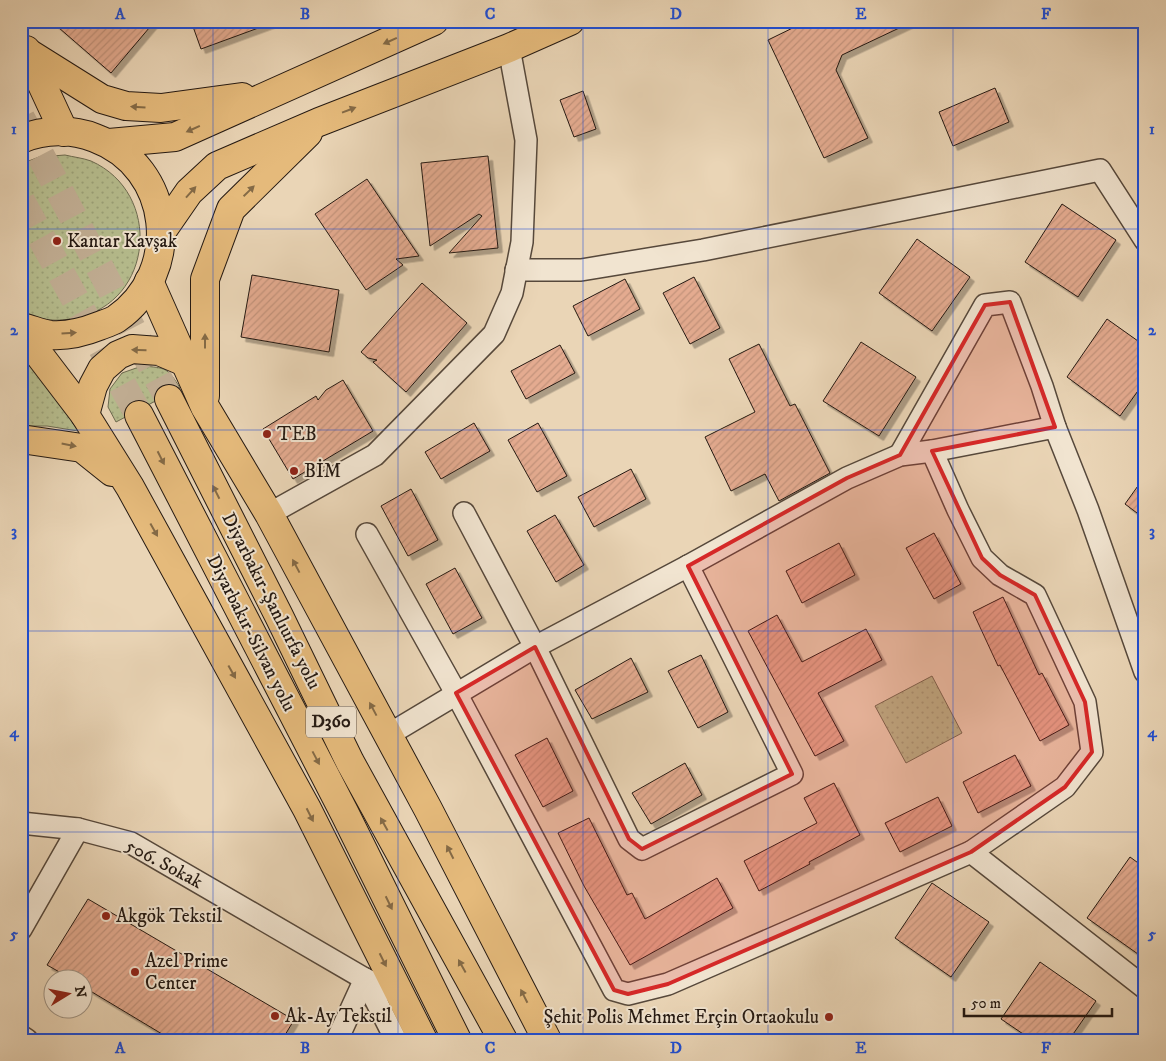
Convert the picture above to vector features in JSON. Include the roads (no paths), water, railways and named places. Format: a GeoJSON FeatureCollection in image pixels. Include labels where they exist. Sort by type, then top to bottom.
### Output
{"type":"FeatureCollection","features":[{"type":"Feature","properties":{"kind":"highway"},"geometry":{"type":"LineString","coordinates":[[109,143],[175,137],[434,21]]}},
{"type":"Feature","properties":{"kind":"highway"},"geometry":{"type":"LineString","coordinates":[[162,232],[190,192],[217,166],[319,122],[509,48],[570,21]]}},
{"type":"Feature","properties":{"kind":"highway"},"geometry":{"type":"LineString","coordinates":[[24,47],[102,99],[126,106],[161,108],[228,100],[290,86]]}},
{"type":"Feature","properties":{"kind":"highway"},"geometry":{"type":"LineString","coordinates":[[24,47],[64,132]]}},
{"type":"Feature","properties":{"kind":"highway"},"geometry":{"type":"LineString","coordinates":[[205,407],[205,279],[231,209],[319,122]]}},
{"type":"Feature","properties":{"kind":"highway"},"geometry":{"type":"LineString","coordinates":[[21,138],[52,131],[81,133],[109,143],[131,159],[148,180],[158,205],[162,232],[157,265],[149,281],[141,296],[116,319],[84,332],[50,335],[21,327]]}},
{"type":"Feature","properties":{"kind":"highway"},"geometry":{"type":"LineString","coordinates":[[149,281],[205,407],[269,514],[432,818],[546,1040]]}},
{"type":"Feature","properties":{"kind":"highway"},"geometry":{"type":"LineString","coordinates":[[21,331],[85,416],[130,487],[307,809],[423,1040]]}},
{"type":"Feature","properties":{"kind":"highway"},"geometry":{"type":"LineString","coordinates":[[85,416],[93,386],[102,369],[118,355],[132,349],[159,351],[186,362]]}},
{"type":"Feature","properties":{"kind":"highway","name":"Diyarbakır-Şanlıurfa yolu"},"geometry":{"type":"LineString","coordinates":[[168,399],[279,616],[350,762],[503,1040]]}},
{"type":"Feature","properties":{"kind":"highway","name":"Diyarbakır-Silvan yolu"},"geometry":{"type":"LineString","coordinates":[[139,414],[345,814],[457,1040]]}},
{"type":"Feature","properties":{"kind":"highway"},"geometry":{"type":"LineString","coordinates":[[21,439],[82,448],[130,487]]}},
{"type":"Feature","properties":{"kind":"street"},"geometry":{"type":"LineString","coordinates":[[269,514],[376,455],[494,334],[512,293],[522,242],[526,140],[509,48]]}},
{"type":"Feature","properties":{"kind":"street"},"geometry":{"type":"LineString","coordinates":[[516,270],[581,270],[703,250],[1100,170],[1145,240]]}},
{"type":"Feature","properties":{"kind":"street"},"geometry":{"type":"LineString","coordinates":[[900,455],[985,305],[1010,302],[1042,386],[1055,427],[1088,510],[1145,672]]}},
{"type":"Feature","properties":{"kind":"street"},"geometry":{"type":"LineString","coordinates":[[388,735],[535,647],[688,566],[847,478],[900,455],[932,451],[1055,427]]}},
{"type":"Feature","properties":{"kind":"street"},"geometry":{"type":"LineString","coordinates":[[368,534],[456,693],[614,990],[628,994],[668,984],[971,852],[1065,787],[1092,752],[1085,702],[1035,595],[1000,576],[982,558],[932,451]]}},
{"type":"Feature","properties":{"kind":"street"},"geometry":{"type":"LineString","coordinates":[[464,513],[535,647],[629,839],[642,849],[792,774],[688,566]]}},
{"type":"Feature","properties":{"kind":"street","name":"506. Sokak"},"geometry":{"type":"LineString","coordinates":[[21,823],[78,829],[131,843],[365,979],[400,995]]}},
{"type":"Feature","properties":{"kind":"street"},"geometry":{"type":"LineString","coordinates":[[21,928],[78,829]]}},
{"type":"Feature","properties":{"kind":"street"},"geometry":{"type":"LineString","coordinates":[[971,852],[1145,988]]}},
{"type":"Feature","properties":{"kind":"street"},"geometry":{"type":"LineString","coordinates":[[337,1040],[365,979]]}},
{"type":"Feature","properties":{"kind":"street"},"geometry":{"type":"LineString","coordinates":[[365,979],[396,1040]]}},
{"type":"Feature","properties":{"kind":"street"},"geometry":{"type":"LineString","coordinates":[[21,1036],[27,1040]]}},
{"type":"Feature","properties":{"kind":"tunnel"},"geometry":{"type":"LineString","coordinates":[[21,118],[169,399]]}},
{"type":"Feature","properties":{"kind":"tunnel"},"geometry":{"type":"LineString","coordinates":[[21,201],[139,415]]}},
{"type":"Feature","properties":{"kind":"place","name":"Kantar Kavşak"},"geometry":{"type":"Point","coordinates":[57,241]}},
{"type":"Feature","properties":{"kind":"place","name":"TEB"},"geometry":{"type":"Point","coordinates":[267,434]}},
{"type":"Feature","properties":{"kind":"place","name":"BİM"},"geometry":{"type":"Point","coordinates":[294,471]}},
{"type":"Feature","properties":{"kind":"place","name":"Akgök Tekstil"},"geometry":{"type":"Point","coordinates":[106,916]}},
{"type":"Feature","properties":{"kind":"place","name":"Azel Prime Center"},"geometry":{"type":"Point","coordinates":[135,972]}},
{"type":"Feature","properties":{"kind":"place","name":"Ak-Ay Tekstil"},"geometry":{"type":"Point","coordinates":[275,1016]}},
{"type":"Feature","properties":{"kind":"place","name":"Şehit Polis Mehmet Erçin Ortaokulu"},"geometry":{"type":"Point","coordinates":[829,1017]}}]}
